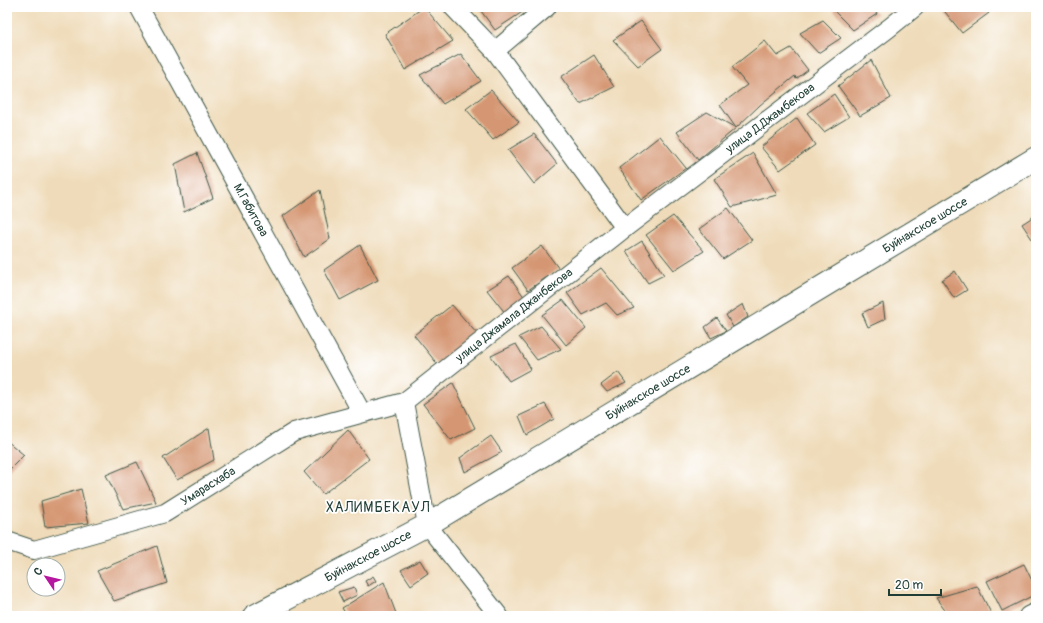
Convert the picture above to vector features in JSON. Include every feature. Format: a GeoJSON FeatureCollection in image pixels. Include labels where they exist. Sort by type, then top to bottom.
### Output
{"type":"FeatureCollection","features":[{"type":"Feature","properties":{"kind":"main road","name":"Буйнакское шоссе"},"geometry":{"type":"LineString","coordinates":[[254,616],[427,525],[1036,158]]}},
{"type":"Feature","properties":{"kind":"street","name":"М.Габитова"},"geometry":{"type":"LineString","coordinates":[[139,7],[362,413]]}},
{"type":"Feature","properties":{"kind":"street"},"geometry":{"type":"LineString","coordinates":[[453,7],[495,52],[625,228]]}},
{"type":"Feature","properties":{"kind":"street"},"geometry":{"type":"LineString","coordinates":[[495,52],[547,7]]}},
{"type":"Feature","properties":{"kind":"street","name":"улица Д.Джамбекова"},"geometry":{"type":"LineString","coordinates":[[625,228],[915,7]]}},
{"type":"Feature","properties":{"kind":"street","name":"улица Джамала Джанбекова"},"geometry":{"type":"LineString","coordinates":[[404,402],[625,228]]}},
{"type":"Feature","properties":{"kind":"street","name":"Умарасхаба"},"geometry":{"type":"LineString","coordinates":[[7,541],[34,550],[165,513],[294,432],[404,402]]}},
{"type":"Feature","properties":{"kind":"street"},"geometry":{"type":"LineString","coordinates":[[404,402],[427,525],[499,616]]}},
{"type":"Feature","properties":{"kind":"street"},"geometry":{"type":"LineString","coordinates":[[1028,616],[1036,612]]}},
{"type":"Feature","properties":{"kind":"building"},"geometry":{"type":"Polygon","coordinates":[[[424,7],[453,41],[405,70],[385,34],[424,7]]]}},
{"type":"Feature","properties":{"kind":"building"},"geometry":{"type":"Polygon","coordinates":[[[478,7],[530,7],[495,30],[478,7]]]}},
{"type":"Feature","properties":{"kind":"building"},"geometry":{"type":"Polygon","coordinates":[[[830,7],[872,7],[877,14],[853,30],[830,7]]]}},
{"type":"Feature","properties":{"kind":"building"},"geometry":{"type":"Polygon","coordinates":[[[941,7],[985,7],[989,13],[962,33],[941,7]]]}},
{"type":"Feature","properties":{"kind":"building"},"geometry":{"type":"Polygon","coordinates":[[[823,20],[841,38],[818,53],[800,33],[823,20]]]}},
{"type":"Feature","properties":{"kind":"building"},"geometry":{"type":"Polygon","coordinates":[[[641,21],[662,49],[638,66],[613,40],[641,21]]]}},
{"type":"Feature","properties":{"kind":"building"},"geometry":{"type":"Polygon","coordinates":[[[765,41],[777,56],[791,48],[808,70],[796,79],[795,76],[760,105],[736,128],[720,105],[747,85],[732,67],[765,41]]]}},
{"type":"Feature","properties":{"kind":"building"},"geometry":{"type":"Polygon","coordinates":[[[461,54],[481,81],[443,104],[420,75],[461,54]]]}},
{"type":"Feature","properties":{"kind":"building"},"geometry":{"type":"Polygon","coordinates":[[[594,55],[614,87],[580,104],[561,77],[594,55]]]}},
{"type":"Feature","properties":{"kind":"building"},"geometry":{"type":"Polygon","coordinates":[[[871,60],[891,98],[860,116],[838,86],[871,60]]]}},
{"type":"Feature","properties":{"kind":"building"},"geometry":{"type":"Polygon","coordinates":[[[491,90],[519,122],[493,140],[466,109],[491,90]]]}},
{"type":"Feature","properties":{"kind":"building"},"geometry":{"type":"Polygon","coordinates":[[[834,94],[849,117],[824,132],[807,113],[834,94]]]}},
{"type":"Feature","properties":{"kind":"building"},"geometry":{"type":"Polygon","coordinates":[[[707,112],[736,128],[698,160],[677,132],[707,112]]]}},
{"type":"Feature","properties":{"kind":"building"},"geometry":{"type":"Polygon","coordinates":[[[797,118],[815,145],[780,170],[761,147],[797,118]]]}},
{"type":"Feature","properties":{"kind":"building"},"geometry":{"type":"Polygon","coordinates":[[[534,134],[557,164],[534,184],[508,150],[534,134]]]}},
{"type":"Feature","properties":{"kind":"building"},"geometry":{"type":"Polygon","coordinates":[[[660,136],[686,168],[641,200],[619,168],[660,136]]]}},
{"type":"Feature","properties":{"kind":"building"},"geometry":{"type":"Polygon","coordinates":[[[197,153],[213,198],[184,212],[175,164],[197,153]]]}},
{"type":"Feature","properties":{"kind":"building"},"geometry":{"type":"Polygon","coordinates":[[[753,153],[777,195],[732,207],[714,179],[753,153]]]}},
{"type":"Feature","properties":{"kind":"building"},"geometry":{"type":"Polygon","coordinates":[[[320,190],[330,239],[304,257],[283,216],[320,190]]]}},
{"type":"Feature","properties":{"kind":"building"},"geometry":{"type":"Polygon","coordinates":[[[728,208],[752,240],[723,259],[699,229],[728,208]]]}},
{"type":"Feature","properties":{"kind":"building"},"geometry":{"type":"Polygon","coordinates":[[[1036,215],[1036,245],[1022,224],[1036,215]]]}},
{"type":"Feature","properties":{"kind":"building"},"geometry":{"type":"Polygon","coordinates":[[[673,216],[704,251],[674,270],[646,235],[673,216]]]}},
{"type":"Feature","properties":{"kind":"building"},"geometry":{"type":"Polygon","coordinates":[[[642,241],[664,275],[648,283],[626,251],[642,241]]]}},
{"type":"Feature","properties":{"kind":"building"},"geometry":{"type":"Polygon","coordinates":[[[360,245],[378,280],[340,300],[324,270],[360,245]]]}},
{"type":"Feature","properties":{"kind":"building"},"geometry":{"type":"Polygon","coordinates":[[[542,246],[559,269],[528,290],[512,268],[542,246]]]}},
{"type":"Feature","properties":{"kind":"building"},"geometry":{"type":"Polygon","coordinates":[[[601,268],[634,308],[617,315],[606,303],[583,315],[567,293],[601,268]]]}},
{"type":"Feature","properties":{"kind":"building"},"geometry":{"type":"Polygon","coordinates":[[[955,271],[967,290],[954,298],[942,280],[955,271]]]}},
{"type":"Feature","properties":{"kind":"building"},"geometry":{"type":"Polygon","coordinates":[[[509,276],[525,298],[506,314],[487,290],[509,276]]]}},
{"type":"Feature","properties":{"kind":"building"},"geometry":{"type":"Polygon","coordinates":[[[563,300],[586,328],[566,345],[542,315],[563,300]]]}},
{"type":"Feature","properties":{"kind":"building"},"geometry":{"type":"Polygon","coordinates":[[[883,303],[885,319],[868,327],[862,313],[883,303]]]}},
{"type":"Feature","properties":{"kind":"building"},"geometry":{"type":"Polygon","coordinates":[[[743,304],[748,317],[733,327],[726,315],[743,304]]]}},
{"type":"Feature","properties":{"kind":"building"},"geometry":{"type":"Polygon","coordinates":[[[452,305],[478,335],[439,366],[414,335],[452,305]]]}},
{"type":"Feature","properties":{"kind":"building"},"geometry":{"type":"Polygon","coordinates":[[[717,318],[726,331],[711,338],[705,327],[717,318]]]}},
{"type":"Feature","properties":{"kind":"building"},"geometry":{"type":"Polygon","coordinates":[[[541,326],[561,349],[537,360],[519,337],[541,326]]]}},
{"type":"Feature","properties":{"kind":"building"},"geometry":{"type":"Polygon","coordinates":[[[516,344],[531,369],[509,381],[491,356],[516,344]]]}},
{"type":"Feature","properties":{"kind":"building"},"geometry":{"type":"Polygon","coordinates":[[[618,372],[626,383],[607,392],[601,385],[618,372]]]}},
{"type":"Feature","properties":{"kind":"building"},"geometry":{"type":"Polygon","coordinates":[[[453,383],[475,428],[451,440],[423,404],[453,383]]]}},
{"type":"Feature","properties":{"kind":"building"},"geometry":{"type":"Polygon","coordinates":[[[545,404],[554,419],[527,435],[519,416],[545,404]]]}},
{"type":"Feature","properties":{"kind":"building"},"geometry":{"type":"Polygon","coordinates":[[[209,428],[214,460],[177,480],[163,458],[209,428]]]}},
{"type":"Feature","properties":{"kind":"building"},"geometry":{"type":"Polygon","coordinates":[[[348,430],[369,459],[323,494],[304,472],[348,430]]]}},
{"type":"Feature","properties":{"kind":"building"},"geometry":{"type":"Polygon","coordinates":[[[491,436],[502,452],[465,472],[460,458],[491,436]]]}},
{"type":"Feature","properties":{"kind":"building"},"geometry":{"type":"Polygon","coordinates":[[[7,441],[24,455],[7,472],[7,441]]]}},
{"type":"Feature","properties":{"kind":"building"},"geometry":{"type":"Polygon","coordinates":[[[137,462],[156,502],[123,509],[106,475],[137,462]]]}},
{"type":"Feature","properties":{"kind":"building"},"geometry":{"type":"Polygon","coordinates":[[[81,489],[89,523],[45,527],[41,501],[81,489]]]}},
{"type":"Feature","properties":{"kind":"building"},"geometry":{"type":"Polygon","coordinates":[[[157,546],[167,583],[114,601],[97,571],[157,546]]]}},
{"type":"Feature","properties":{"kind":"building"},"geometry":{"type":"Polygon","coordinates":[[[420,560],[428,573],[411,585],[401,570],[420,560]]]}},
{"type":"Feature","properties":{"kind":"building"},"geometry":{"type":"Polygon","coordinates":[[[1024,564],[1036,589],[1036,594],[1002,611],[987,581],[1024,564]]]}},
{"type":"Feature","properties":{"kind":"building"},"geometry":{"type":"Polygon","coordinates":[[[373,576],[376,581],[368,586],[365,581],[373,576]]]}},
{"type":"Feature","properties":{"kind":"building"},"geometry":{"type":"Polygon","coordinates":[[[384,582],[397,616],[347,616],[342,608],[384,582]]]}},
{"type":"Feature","properties":{"kind":"building"},"geometry":{"type":"Polygon","coordinates":[[[977,586],[992,615],[990,616],[949,616],[936,598],[977,586]]]}},
{"type":"Feature","properties":{"kind":"building"},"geometry":{"type":"Polygon","coordinates":[[[354,587],[357,595],[343,602],[338,592],[354,587]]]}},
{"type":"Feature","properties":{"kind":"district","name":"ХАЛИМБЕКАУЛ"},"geometry":{"type":"Point","coordinates":[378,507]}}]}
